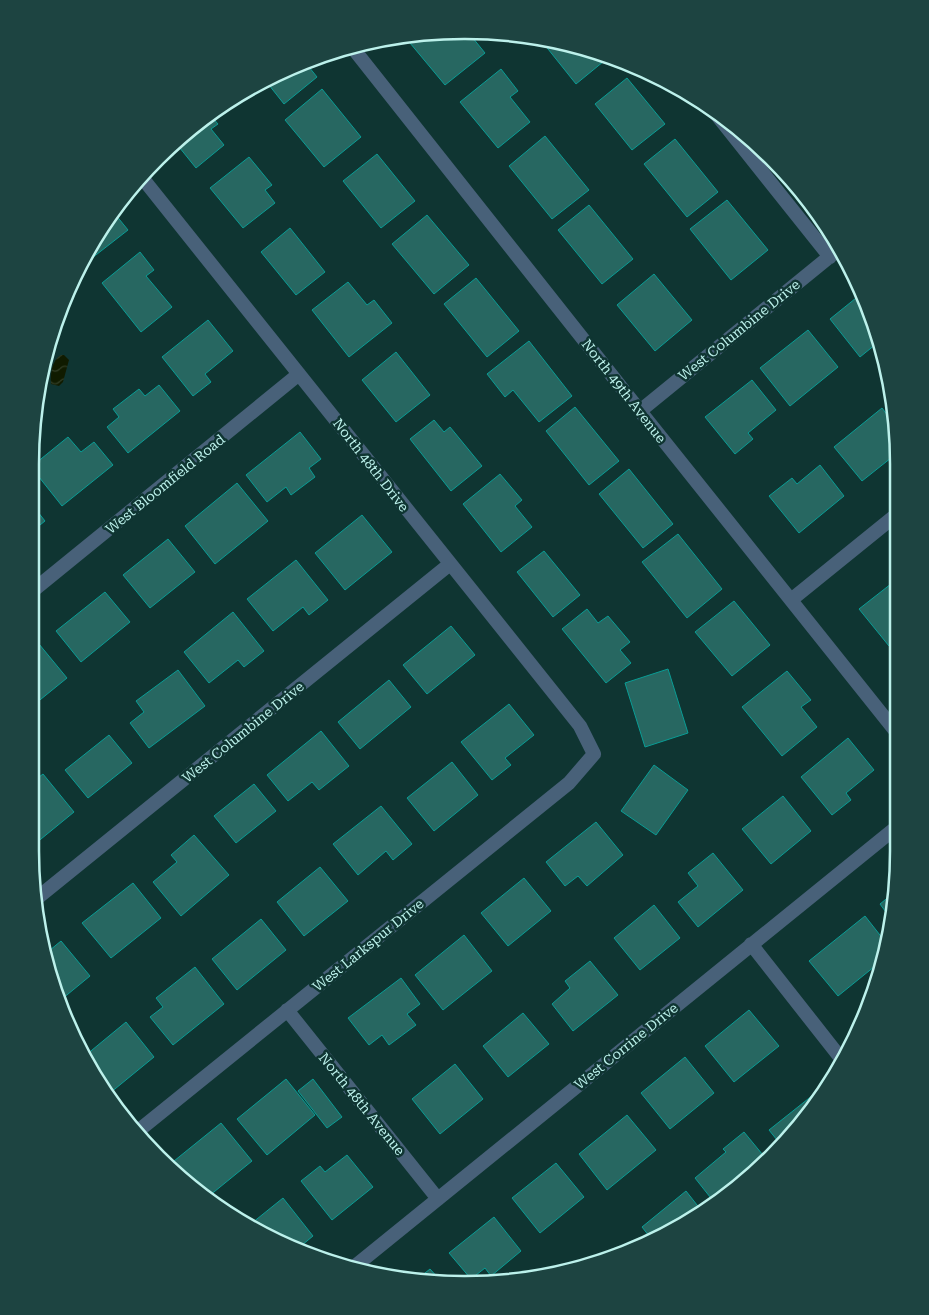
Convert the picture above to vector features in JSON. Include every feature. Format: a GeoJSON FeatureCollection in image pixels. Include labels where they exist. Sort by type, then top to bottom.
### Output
{"type":"FeatureCollection","features":[{"type":"Feature","properties":{"kind":"street","name":"North 49th Avenue"},"geometry":{"type":"LineString","coordinates":[[356,52],[890,724]]}},
{"type":"Feature","properties":{"kind":"street"},"geometry":{"type":"LineString","coordinates":[[734,135],[833,251]]}},
{"type":"Feature","properties":{"kind":"street","name":"North 48th Drive"},"geometry":{"type":"LineString","coordinates":[[146,182],[580,726],[594,754]]}},
{"type":"Feature","properties":{"kind":"street","name":"West Columbine Drive"},"geometry":{"type":"LineString","coordinates":[[640,411],[834,253]]}},
{"type":"Feature","properties":{"kind":"street","name":"West Bloomfield Road"},"geometry":{"type":"LineString","coordinates":[[39,586],[299,374]]}},
{"type":"Feature","properties":{"kind":"street"},"geometry":{"type":"LineString","coordinates":[[791,600],[890,520]]}},
{"type":"Feature","properties":{"kind":"street","name":"West Columbine Drive"},"geometry":{"type":"LineString","coordinates":[[41,895],[450,564]]}},
{"type":"Feature","properties":{"kind":"street","name":"West Larkspur Drive"},"geometry":{"type":"LineString","coordinates":[[142,1128],[569,783],[594,754]]}},
{"type":"Feature","properties":{"kind":"street","name":"West Corrine Drive"},"geometry":{"type":"LineString","coordinates":[[359,1263],[890,832]]}},
{"type":"Feature","properties":{"kind":"street"},"geometry":{"type":"LineString","coordinates":[[751,944],[838,1054]]}},
{"type":"Feature","properties":{"kind":"street","name":"North 48th Avenue"},"geometry":{"type":"LineString","coordinates":[[287,1010],[438,1199]]}},
{"type":"Feature","properties":{"kind":"water"},"geometry":{"type":"Polygon","coordinates":[[[61,355],[64,355],[69,360],[63,382],[59,386],[51,384],[51,376],[52,368],[61,355]]]}},
{"type":"Feature","properties":{"kind":"building"},"geometry":{"type":"Polygon","coordinates":[[[474,39],[485,53],[445,85],[409,42],[474,39]]]}},
{"type":"Feature","properties":{"kind":"building"},"geometry":{"type":"Polygon","coordinates":[[[546,47],[603,62],[576,84],[546,47]]]}},
{"type":"Feature","properties":{"kind":"building"},"geometry":{"type":"Polygon","coordinates":[[[310,68],[317,77],[284,104],[270,86],[310,68]]]}},
{"type":"Feature","properties":{"kind":"building"},"geometry":{"type":"Polygon","coordinates":[[[501,69],[518,91],[510,97],[530,122],[498,148],[460,102],[501,69]]]}},
{"type":"Feature","properties":{"kind":"building"},"geometry":{"type":"Polygon","coordinates":[[[627,78],[665,124],[632,150],[595,104],[627,78]]]}},
{"type":"Feature","properties":{"kind":"building"},"geometry":{"type":"Polygon","coordinates":[[[322,89],[361,137],[324,167],[285,120],[322,89]]]}},
{"type":"Feature","properties":{"kind":"building"},"geometry":{"type":"Polygon","coordinates":[[[215,120],[218,124],[211,129],[224,145],[196,168],[180,148],[215,120]]]}},
{"type":"Feature","properties":{"kind":"building"},"geometry":{"type":"Polygon","coordinates":[[[545,136],[589,190],[552,219],[509,166],[545,136]]]}},
{"type":"Feature","properties":{"kind":"building"},"geometry":{"type":"Polygon","coordinates":[[[675,139],[718,192],[687,217],[644,164],[675,139]]]}},
{"type":"Feature","properties":{"kind":"building"},"geometry":{"type":"Polygon","coordinates":[[[377,154],[415,201],[381,228],[343,181],[377,154]]]}},
{"type":"Feature","properties":{"kind":"building"},"geometry":{"type":"Polygon","coordinates":[[[249,157],[272,185],[265,190],[275,203],[243,228],[210,188],[249,157]]]}},
{"type":"Feature","properties":{"kind":"building"},"geometry":{"type":"Polygon","coordinates":[[[727,200],[768,250],[731,280],[690,229],[727,200]]]}},
{"type":"Feature","properties":{"kind":"building"},"geometry":{"type":"Polygon","coordinates":[[[589,205],[633,259],[602,284],[558,230],[589,205]]]}},
{"type":"Feature","properties":{"kind":"building"},"geometry":{"type":"Polygon","coordinates":[[[427,215],[469,265],[434,294],[392,244],[427,215]]]}},
{"type":"Feature","properties":{"kind":"building"},"geometry":{"type":"Polygon","coordinates":[[[118,218],[128,230],[93,257],[118,218]]]}},
{"type":"Feature","properties":{"kind":"building"},"geometry":{"type":"Polygon","coordinates":[[[290,228],[325,272],[296,295],[261,252],[290,228]]]}},
{"type":"Feature","properties":{"kind":"building"},"geometry":{"type":"Polygon","coordinates":[[[140,252],[154,270],[146,276],[172,307],[141,332],[102,283],[140,252]]]}},
{"type":"Feature","properties":{"kind":"building"},"geometry":{"type":"Polygon","coordinates":[[[654,274],[692,320],[655,351],[617,305],[654,274]]]}},
{"type":"Feature","properties":{"kind":"building"},"geometry":{"type":"Polygon","coordinates":[[[476,278],[519,331],[487,357],[444,304],[476,278]]]}},
{"type":"Feature","properties":{"kind":"building"},"geometry":{"type":"Polygon","coordinates":[[[348,282],[367,305],[374,300],[392,323],[349,357],[312,310],[348,282]]]}},
{"type":"Feature","properties":{"kind":"building"},"geometry":{"type":"Polygon","coordinates":[[[856,298],[874,346],[860,357],[830,319],[856,298]]]}},
{"type":"Feature","properties":{"kind":"building"},"geometry":{"type":"Polygon","coordinates":[[[208,320],[233,351],[205,374],[211,382],[193,396],[162,357],[208,320]]]}},
{"type":"Feature","properties":{"kind":"building"},"geometry":{"type":"Polygon","coordinates":[[[808,330],[838,367],[790,406],[760,368],[808,330]]]}},
{"type":"Feature","properties":{"kind":"building"},"geometry":{"type":"Polygon","coordinates":[[[529,341],[572,396],[539,422],[513,390],[505,397],[487,374],[529,341]]]}},
{"type":"Feature","properties":{"kind":"building"},"geometry":{"type":"Polygon","coordinates":[[[396,352],[430,395],[396,422],[362,380],[396,352]]]}},
{"type":"Feature","properties":{"kind":"building"},"geometry":{"type":"Polygon","coordinates":[[[752,380],[776,410],[748,433],[753,439],[735,454],[705,417],[752,380]]]}},
{"type":"Feature","properties":{"kind":"building"},"geometry":{"type":"Polygon","coordinates":[[[159,385],[180,411],[128,453],[107,427],[119,417],[113,409],[139,389],[145,396],[159,385]]]}},
{"type":"Feature","properties":{"kind":"building"},"geometry":{"type":"Polygon","coordinates":[[[575,407],[619,461],[589,485],[546,431],[575,407]]]}},
{"type":"Feature","properties":{"kind":"building"},"geometry":{"type":"Polygon","coordinates":[[[882,408],[887,415],[890,459],[862,481],[834,447],[882,408]]]}},
{"type":"Feature","properties":{"kind":"building"},"geometry":{"type":"Polygon","coordinates":[[[434,420],[444,432],[450,427],[482,466],[451,491],[410,439],[434,420]]]}},
{"type":"Feature","properties":{"kind":"building"},"geometry":{"type":"Polygon","coordinates":[[[300,432],[321,459],[309,468],[315,477],[291,495],[286,487],[267,502],[246,475],[300,432]]]}},
{"type":"Feature","properties":{"kind":"building"},"geometry":{"type":"Polygon","coordinates":[[[68,437],[81,452],[94,442],[113,465],[62,506],[39,477],[39,460],[68,437]]]}},
{"type":"Feature","properties":{"kind":"building"},"geometry":{"type":"Polygon","coordinates":[[[820,465],[844,496],[799,533],[769,496],[792,478],[797,484],[820,465]]]}},
{"type":"Feature","properties":{"kind":"building"},"geometry":{"type":"Polygon","coordinates":[[[629,469],[673,524],[643,548],[599,494],[629,469]]]}},
{"type":"Feature","properties":{"kind":"building"},"geometry":{"type":"Polygon","coordinates":[[[500,474],[522,500],[515,506],[532,527],[501,552],[463,504],[500,474]]]}},
{"type":"Feature","properties":{"kind":"building"},"geometry":{"type":"Polygon","coordinates":[[[237,483],[268,521],[215,564],[185,526],[237,483]]]}},
{"type":"Feature","properties":{"kind":"building"},"geometry":{"type":"Polygon","coordinates":[[[39,513],[45,521],[39,526],[39,513]]]}},
{"type":"Feature","properties":{"kind":"building"},"geometry":{"type":"Polygon","coordinates":[[[362,515],[392,552],[345,590],[315,553],[362,515]]]}},
{"type":"Feature","properties":{"kind":"building"},"geometry":{"type":"Polygon","coordinates":[[[678,534],[722,589],[687,618],[642,562],[678,534]]]}},
{"type":"Feature","properties":{"kind":"building"},"geometry":{"type":"Polygon","coordinates":[[[168,539],[195,572],[150,608],[123,575],[168,539]]]}},
{"type":"Feature","properties":{"kind":"building"},"geometry":{"type":"Polygon","coordinates":[[[544,551],[580,595],[553,617],[517,572],[544,551]]]}},
{"type":"Feature","properties":{"kind":"building"},"geometry":{"type":"Polygon","coordinates":[[[296,560],[328,600],[309,615],[303,607],[273,631],[247,599],[296,560]]]}},
{"type":"Feature","properties":{"kind":"building"},"geometry":{"type":"Polygon","coordinates":[[[890,585],[890,645],[889,646],[859,609],[890,585]]]}},
{"type":"Feature","properties":{"kind":"building"},"geometry":{"type":"Polygon","coordinates":[[[105,592],[130,622],[81,662],[56,631],[105,592]]]}},
{"type":"Feature","properties":{"kind":"building"},"geometry":{"type":"Polygon","coordinates":[[[734,601],[770,645],[732,676],[695,632],[734,601]]]}},
{"type":"Feature","properties":{"kind":"building"},"geometry":{"type":"Polygon","coordinates":[[[587,609],[598,623],[608,616],[630,642],[620,650],[631,663],[606,683],[562,629],[587,609]]]}},
{"type":"Feature","properties":{"kind":"building"},"geometry":{"type":"Polygon","coordinates":[[[233,612],[264,651],[244,667],[238,660],[209,683],[184,652],[233,612]]]}},
{"type":"Feature","properties":{"kind":"building"},"geometry":{"type":"Polygon","coordinates":[[[451,626],[475,655],[427,694],[403,665],[451,626]]]}},
{"type":"Feature","properties":{"kind":"building"},"geometry":{"type":"Polygon","coordinates":[[[39,644],[67,678],[39,701],[39,644]]]}},
{"type":"Feature","properties":{"kind":"building"},"geometry":{"type":"Polygon","coordinates":[[[668,669],[688,733],[645,747],[625,683],[668,669]]]}},
{"type":"Feature","properties":{"kind":"building"},"geometry":{"type":"Polygon","coordinates":[[[178,670],[205,706],[149,748],[130,723],[144,712],[136,701],[178,670]]]}},
{"type":"Feature","properties":{"kind":"building"},"geometry":{"type":"Polygon","coordinates":[[[787,671],[811,700],[801,707],[817,727],[782,756],[742,707],[787,671]]]}},
{"type":"Feature","properties":{"kind":"building"},"geometry":{"type":"Polygon","coordinates":[[[389,680],[411,707],[360,749],[338,722],[389,680]]]}},
{"type":"Feature","properties":{"kind":"building"},"geometry":{"type":"Polygon","coordinates":[[[509,704],[534,735],[505,758],[511,765],[492,780],[461,742],[509,704]]]}},
{"type":"Feature","properties":{"kind":"building"},"geometry":{"type":"Polygon","coordinates":[[[321,731],[349,766],[319,790],[312,782],[288,801],[267,775],[321,731]]]}},
{"type":"Feature","properties":{"kind":"building"},"geometry":{"type":"Polygon","coordinates":[[[109,735],[132,763],[88,798],[65,770],[109,735]]]}},
{"type":"Feature","properties":{"kind":"building"},"geometry":{"type":"Polygon","coordinates":[[[848,738],[874,770],[846,793],[851,800],[832,815],[801,777],[848,738]]]}},
{"type":"Feature","properties":{"kind":"building"},"geometry":{"type":"Polygon","coordinates":[[[452,762],[478,795],[434,831],[407,798],[452,762]]]}},
{"type":"Feature","properties":{"kind":"building"},"geometry":{"type":"Polygon","coordinates":[[[654,765],[688,790],[656,835],[621,811],[654,765]]]}},
{"type":"Feature","properties":{"kind":"building"},"geometry":{"type":"Polygon","coordinates":[[[43,774],[74,812],[39,841],[39,777],[43,774]]]}},
{"type":"Feature","properties":{"kind":"building"},"geometry":{"type":"Polygon","coordinates":[[[254,784],[276,811],[236,843],[214,816],[254,784]]]}},
{"type":"Feature","properties":{"kind":"building"},"geometry":{"type":"Polygon","coordinates":[[[783,796],[811,831],[771,864],[742,829],[783,796]]]}},
{"type":"Feature","properties":{"kind":"building"},"geometry":{"type":"Polygon","coordinates":[[[381,806],[412,844],[393,860],[386,851],[358,875],[333,844],[381,806]]]}},
{"type":"Feature","properties":{"kind":"building"},"geometry":{"type":"Polygon","coordinates":[[[596,822],[623,855],[587,886],[578,876],[565,886],[546,862],[596,822]]]}},
{"type":"Feature","properties":{"kind":"building"},"geometry":{"type":"Polygon","coordinates":[[[194,835],[229,875],[181,916],[153,882],[177,862],[171,855],[194,835]]]}},
{"type":"Feature","properties":{"kind":"building"},"geometry":{"type":"Polygon","coordinates":[[[713,853],[743,890],[698,927],[678,902],[698,886],[688,873],[713,853]]]}},
{"type":"Feature","properties":{"kind":"building"},"geometry":{"type":"Polygon","coordinates":[[[320,867],[348,901],[304,936],[277,902],[320,867]]]}},
{"type":"Feature","properties":{"kind":"building"},"geometry":{"type":"Polygon","coordinates":[[[524,878],[551,911],[508,946],[481,913],[524,878]]]}},
{"type":"Feature","properties":{"kind":"building"},"geometry":{"type":"Polygon","coordinates":[[[133,883],[161,918],[111,958],[82,923],[133,883]]]}},
{"type":"Feature","properties":{"kind":"building"},"geometry":{"type":"Polygon","coordinates":[[[888,898],[886,912],[880,904],[888,898]]]}},
{"type":"Feature","properties":{"kind":"building"},"geometry":{"type":"Polygon","coordinates":[[[654,905],[680,938],[640,970],[614,938],[654,905]]]}},
{"type":"Feature","properties":{"kind":"building"},"geometry":{"type":"Polygon","coordinates":[[[865,916],[881,937],[874,967],[838,996],[809,961],[865,916]]]}},
{"type":"Feature","properties":{"kind":"building"},"geometry":{"type":"Polygon","coordinates":[[[261,919],[286,950],[237,990],[212,959],[261,919]]]}},
{"type":"Feature","properties":{"kind":"building"},"geometry":{"type":"Polygon","coordinates":[[[464,935],[492,971],[443,1010],[415,975],[464,935]]]}},
{"type":"Feature","properties":{"kind":"building"},"geometry":{"type":"Polygon","coordinates":[[[61,941],[90,976],[65,997],[53,961],[50,950],[61,941]]]}},
{"type":"Feature","properties":{"kind":"building"},"geometry":{"type":"Polygon","coordinates":[[[590,961],[618,995],[573,1031],[552,1004],[570,988],[565,981],[590,961]]]}},
{"type":"Feature","properties":{"kind":"building"},"geometry":{"type":"Polygon","coordinates":[[[195,967],[224,1004],[173,1045],[150,1017],[163,1007],[156,998],[195,967]]]}},
{"type":"Feature","properties":{"kind":"building"},"geometry":{"type":"Polygon","coordinates":[[[401,978],[420,1004],[407,1014],[416,1025],[389,1045],[382,1035],[369,1045],[348,1018],[401,978]]]}},
{"type":"Feature","properties":{"kind":"building"},"geometry":{"type":"Polygon","coordinates":[[[749,1010],[779,1046],[734,1082],[705,1046],[749,1010]]]}},
{"type":"Feature","properties":{"kind":"building"},"geometry":{"type":"Polygon","coordinates":[[[523,1013],[549,1044],[508,1077],[483,1046],[523,1013]]]}},
{"type":"Feature","properties":{"kind":"building"},"geometry":{"type":"Polygon","coordinates":[[[126,1022],[154,1057],[113,1090],[90,1052],[126,1022]]]}},
{"type":"Feature","properties":{"kind":"building"},"geometry":{"type":"Polygon","coordinates":[[[685,1057],[714,1093],[670,1129],[641,1093],[685,1057]]]}},
{"type":"Feature","properties":{"kind":"building"},"geometry":{"type":"Polygon","coordinates":[[[455,1064],[483,1099],[440,1134],[412,1099],[455,1064]]]}},
{"type":"Feature","properties":{"kind":"building"},"geometry":{"type":"Polygon","coordinates":[[[286,1079],[315,1115],[267,1155],[237,1119],[286,1079]]]}},
{"type":"Feature","properties":{"kind":"building"},"geometry":{"type":"Polygon","coordinates":[[[313,1079],[342,1117],[327,1128],[298,1091],[313,1079]]]}},
{"type":"Feature","properties":{"kind":"building"},"geometry":{"type":"Polygon","coordinates":[[[812,1096],[777,1140],[769,1130],[812,1096]]]}},
{"type":"Feature","properties":{"kind":"building"},"geometry":{"type":"Polygon","coordinates":[[[627,1115],[656,1150],[607,1190],[579,1154],[627,1115]]]}},
{"type":"Feature","properties":{"kind":"building"},"geometry":{"type":"Polygon","coordinates":[[[221,1123],[252,1161],[212,1193],[174,1161],[221,1123]]]}},
{"type":"Feature","properties":{"kind":"building"},"geometry":{"type":"Polygon","coordinates":[[[744,1132],[763,1155],[710,1197],[695,1178],[726,1152],[723,1149],[744,1132]]]}},
{"type":"Feature","properties":{"kind":"building"},"geometry":{"type":"Polygon","coordinates":[[[347,1155],[373,1187],[332,1220],[301,1181],[320,1166],[325,1172],[347,1155]]]}},
{"type":"Feature","properties":{"kind":"building"},"geometry":{"type":"Polygon","coordinates":[[[556,1163],[584,1197],[540,1233],[512,1198],[556,1163]]]}},
{"type":"Feature","properties":{"kind":"building"},"geometry":{"type":"Polygon","coordinates":[[[686,1191],[698,1206],[648,1234],[642,1227],[686,1191]]]}},
{"type":"Feature","properties":{"kind":"building"},"geometry":{"type":"Polygon","coordinates":[[[283,1198],[313,1236],[303,1244],[255,1221],[283,1198]]]}},
{"type":"Feature","properties":{"kind":"building"},"geometry":{"type":"Polygon","coordinates":[[[494,1217],[521,1251],[492,1275],[485,1268],[475,1276],[468,1276],[449,1253],[494,1217]]]}},
{"type":"Feature","properties":{"kind":"building"},"geometry":{"type":"Polygon","coordinates":[[[430,1269],[435,1275],[424,1274],[430,1269]]]}}]}
